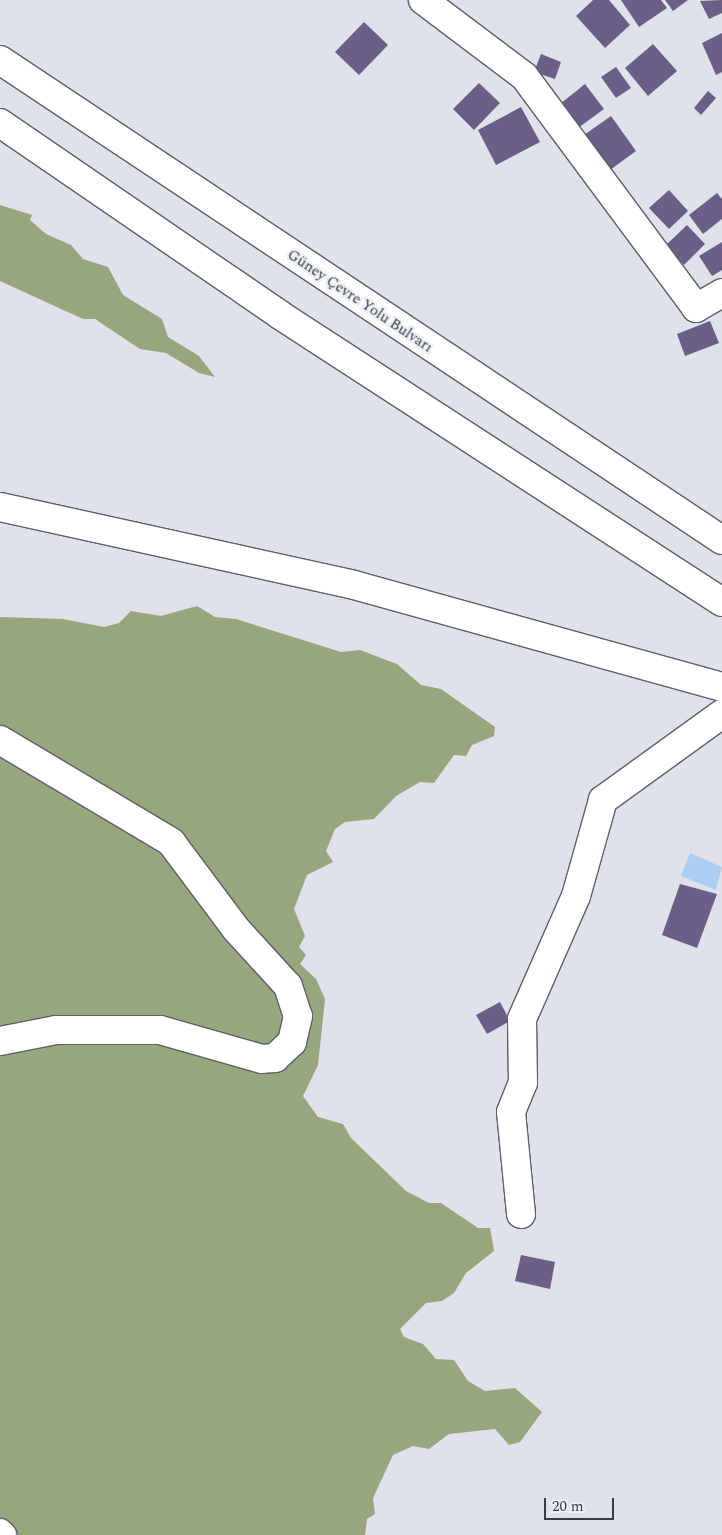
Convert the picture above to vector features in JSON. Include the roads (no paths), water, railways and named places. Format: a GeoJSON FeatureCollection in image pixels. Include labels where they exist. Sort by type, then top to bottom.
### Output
{"type":"FeatureCollection","features":[{"type":"Feature","properties":{"kind":"main road"},"geometry":{"type":"LineString","coordinates":[[423,0],[524,76],[696,308],[722,293]]}},
{"type":"Feature","properties":{"kind":"main road","name":"Güney Çevre Yolu Bulvarı"},"geometry":{"type":"LineString","coordinates":[[0,60],[722,540]]}},
{"type":"Feature","properties":{"kind":"main road"},"geometry":{"type":"LineString","coordinates":[[0,123],[297,326],[722,602]]}},
{"type":"Feature","properties":{"kind":"main road"},"geometry":{"type":"LineString","coordinates":[[0,507],[354,585],[722,688]]}},
{"type":"Feature","properties":{"kind":"main road"},"geometry":{"type":"LineString","coordinates":[[521,1214],[511,1112],[523,1083],[522,1019],[576,896],[603,800],[722,714]]}},
{"type":"Feature","properties":{"kind":"main road"},"geometry":{"type":"LineString","coordinates":[[0,740],[171,842],[236,929],[288,986],[298,1016],[292,1042],[276,1058],[262,1059],[160,1030],[56,1030],[0,1041]]}},
{"type":"Feature","properties":{"kind":"water"},"geometry":{"type":"Polygon","coordinates":[[[690,853],[722,867],[716,890],[681,876],[690,853]]]}}]}
